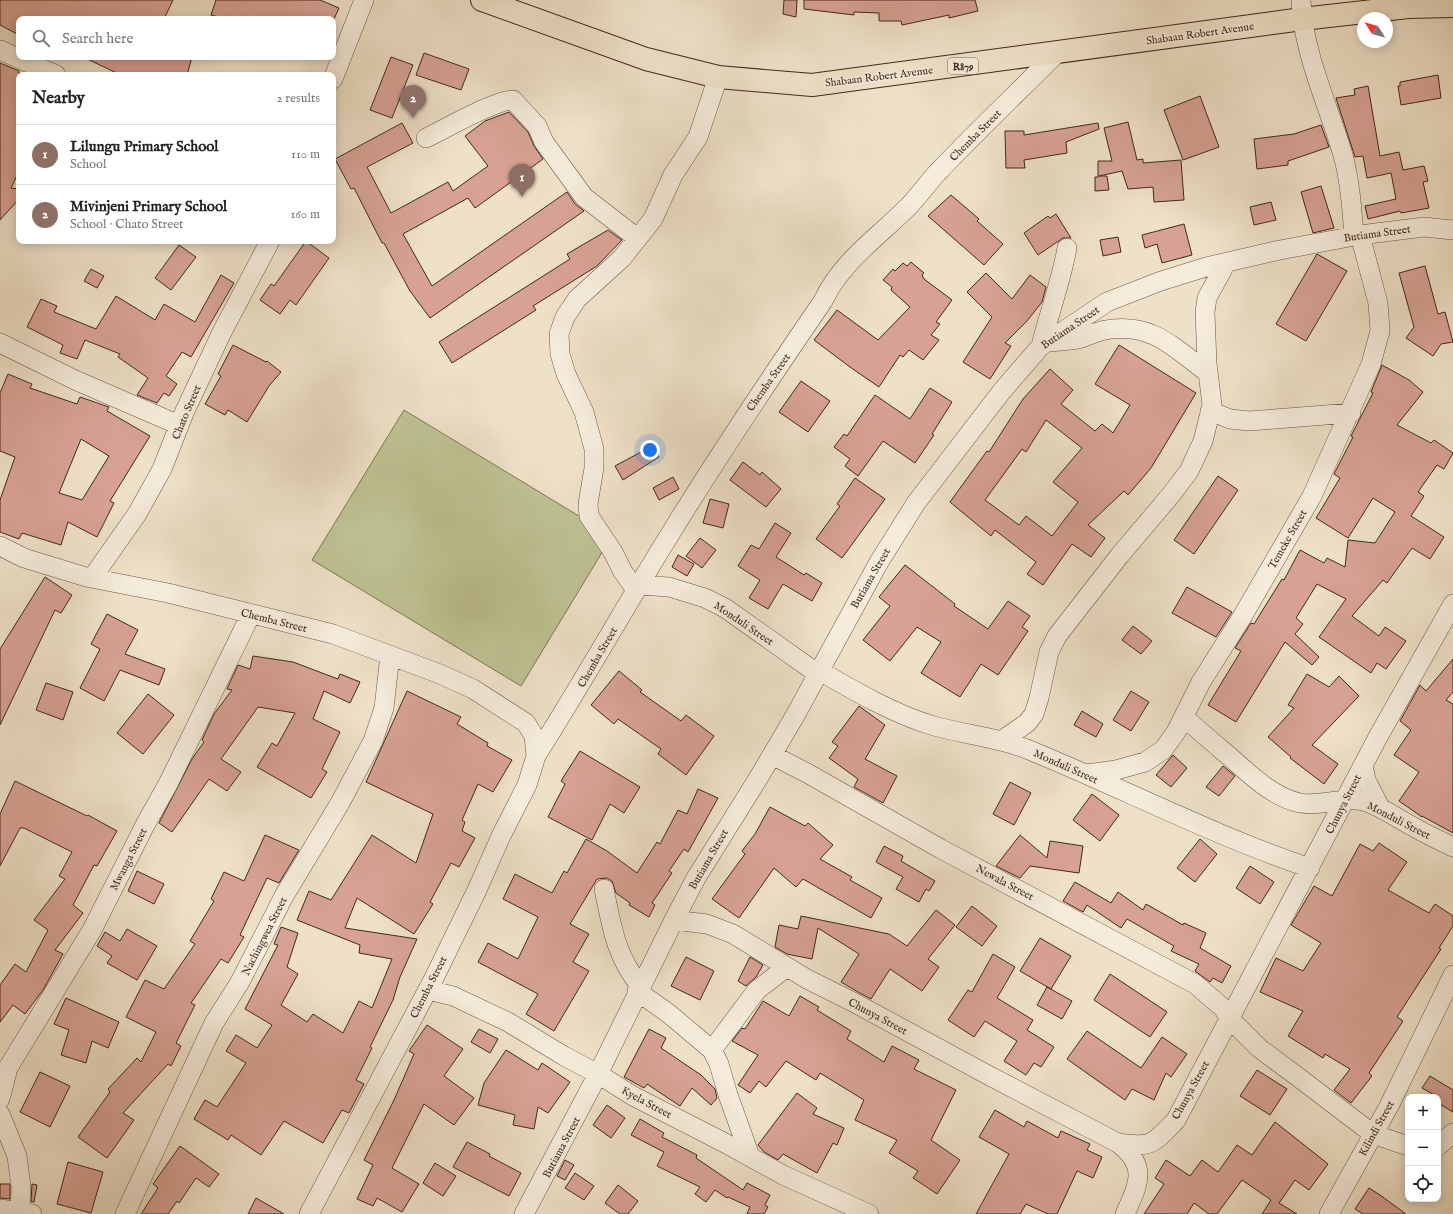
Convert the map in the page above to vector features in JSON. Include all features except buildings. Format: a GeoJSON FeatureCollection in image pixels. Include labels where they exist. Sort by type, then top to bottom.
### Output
{"type":"FeatureCollection","features":[{"type":"Feature","properties":{"kind":"main road","name":"Shabaan Robert Avenue"},"geometry":{"type":"LineString","coordinates":[[482,0],[510,4],[646,59],[718,77],[812,85],[1058,53],[1302,10],[1408,7],[1446,4]]}},
{"type":"Feature","properties":{"kind":"street"},"geometry":{"type":"LineString","coordinates":[[336,72],[364,0]]}},
{"type":"Feature","properties":{"kind":"street","name":"Temeke Street"},"geometry":{"type":"LineString","coordinates":[[1086,774],[1116,770],[1145,762],[1163,750],[1184,717],[1201,682],[1252,600],[1312,496],[1351,413],[1371,364],[1380,331],[1378,303],[1357,236],[1343,157],[1316,72],[1302,10]]}},
{"type":"Feature","properties":{"kind":"street"},"geometry":{"type":"LineString","coordinates":[[0,50],[16,57]]}},
{"type":"Feature","properties":{"kind":"street","name":"Chemba Street"},"geometry":{"type":"LineString","coordinates":[[309,1214],[428,990],[527,785],[536,756],[738,426],[823,301],[831,284],[850,262],[909,206],[933,176],[1058,53]]}},
{"type":"Feature","properties":{"kind":"street"},"geometry":{"type":"LineString","coordinates":[[22,60],[49,72]]}},
{"type":"Feature","properties":{"kind":"street"},"geometry":{"type":"LineString","coordinates":[[638,588],[623,572],[613,552],[589,516],[588,504],[594,468],[594,449],[584,412],[564,368],[560,354],[559,334],[565,317],[577,299],[622,258],[652,219],[673,175],[698,137],[718,77]]}},
{"type":"Feature","properties":{"kind":"street"},"geometry":{"type":"LineString","coordinates":[[426,138],[492,106],[506,100],[514,100],[537,126],[544,142],[584,197],[637,238]]}},
{"type":"Feature","properties":{"kind":"street","name":"Butiama Street"},"geometry":{"type":"LineString","coordinates":[[524,1214],[598,1074],[674,920],[723,833],[772,756],[819,673],[853,606],[916,503],[1002,391],[1044,344],[1107,302],[1161,281],[1226,263],[1357,236],[1424,227],[1453,230]]}},
{"type":"Feature","properties":{"kind":"street","name":"Chato Street"},"geometry":{"type":"LineString","coordinates":[[92,578],[136,514],[162,469],[179,425],[222,332],[268,244]]}},
{"type":"Feature","properties":{"kind":"street"},"geometry":{"type":"LineString","coordinates":[[1067,248],[1061,281],[1048,314],[1044,344],[1079,338],[1104,330],[1127,329],[1147,331],[1167,342],[1208,373]]}},
{"type":"Feature","properties":{"kind":"street"},"geometry":{"type":"LineString","coordinates":[[1001,741],[1027,723],[1034,714],[1049,652],[1057,636],[1120,555],[1189,471],[1203,441],[1212,405],[1208,373],[1205,321],[1207,298],[1226,263]]}},
{"type":"Feature","properties":{"kind":"street"},"geometry":{"type":"LineString","coordinates":[[0,343],[75,380],[179,425]]}},
{"type":"Feature","properties":{"kind":"street"},"geometry":{"type":"LineString","coordinates":[[1210,411],[1230,419],[1249,421],[1351,413]]}},
{"type":"Feature","properties":{"kind":"street","name":"Chemba Street"},"geometry":{"type":"LineString","coordinates":[[0,546],[24,558],[92,578],[168,593],[333,634],[440,674],[473,689],[526,723],[534,736],[536,756]]}},
{"type":"Feature","properties":{"kind":"street","name":"Monduli Street"},"geometry":{"type":"LineString","coordinates":[[638,588],[669,587],[705,598],[725,608],[819,673],[887,707],[933,726],[1001,741],[1032,751],[1211,831],[1310,868]]}},
{"type":"Feature","properties":{"kind":"street","name":"Chunya Street"},"geometry":{"type":"LineString","coordinates":[[674,920],[707,924],[733,934],[787,967],[1118,1143],[1138,1146],[1155,1141],[1176,1120],[1363,765],[1453,604]]}},
{"type":"Feature","properties":{"kind":"street","name":"Mwanga Street"},"geometry":{"type":"LineString","coordinates":[[0,1099],[4,1060],[92,930],[145,825],[168,784],[251,614]]}},
{"type":"Feature","properties":{"kind":"street","name":"Nachingwea Street"},"geometry":{"type":"LineString","coordinates":[[124,1214],[214,1023],[240,982],[284,896],[340,804],[373,741],[384,708],[390,655]]}},
{"type":"Feature","properties":{"kind":"street","name":"Monduli Street"},"geometry":{"type":"LineString","coordinates":[[1184,717],[1206,738],[1263,785],[1287,798],[1301,803],[1344,802],[1358,800],[1380,807],[1414,827],[1453,847]]}},
{"type":"Feature","properties":{"kind":"street","name":"Newala Street"},"geometry":{"type":"LineString","coordinates":[[772,756],[807,773],[941,849],[1195,984],[1223,1008],[1229,1018],[1259,1048],[1373,1134],[1405,1145]]}},
{"type":"Feature","properties":{"kind":"street"},"geometry":{"type":"LineString","coordinates":[[1363,765],[1366,780],[1380,807]]}},
{"type":"Feature","properties":{"kind":"street"},"geometry":{"type":"LineString","coordinates":[[604,889],[612,932],[630,974],[639,989],[712,1050],[719,1064],[728,1096],[750,1156]]}},
{"type":"Feature","properties":{"kind":"street"},"geometry":{"type":"LineString","coordinates":[[712,1050],[724,1036],[743,1006],[757,990],[787,967]]}},
{"type":"Feature","properties":{"kind":"street","name":"Kilindi Street"},"geometry":{"type":"LineString","coordinates":[[1328,1214],[1389,1106],[1453,975]]}},
{"type":"Feature","properties":{"kind":"street","name":"Kyela Street"},"geometry":{"type":"LineString","coordinates":[[428,990],[453,996],[508,1022],[633,1096],[750,1156],[783,1175],[869,1214]]}},
{"type":"Feature","properties":{"kind":"street"},"geometry":{"type":"LineString","coordinates":[[0,1114],[17,1156],[26,1213],[0,1210]]}},
{"type":"Feature","properties":{"kind":"street"},"geometry":{"type":"LineString","coordinates":[[1441,1143],[1453,1133]]}},
{"type":"Feature","properties":{"kind":"street"},"geometry":{"type":"LineString","coordinates":[[1118,1143],[1133,1157],[1139,1174],[1135,1192],[1125,1214]]}},
{"type":"Feature","properties":{"kind":"green space"},"geometry":{"type":"Polygon","coordinates":[[[404,410],[612,536],[521,686],[312,560],[404,410]]]}},
{"type":"Feature","properties":{"kind":"place","name":"Mivinjeni Primary School"},"geometry":{"type":"Point","coordinates":[413,118]}},
{"type":"Feature","properties":{"kind":"place","name":"Lilungu Primary School"},"geometry":{"type":"Point","coordinates":[522,197]}}]}
